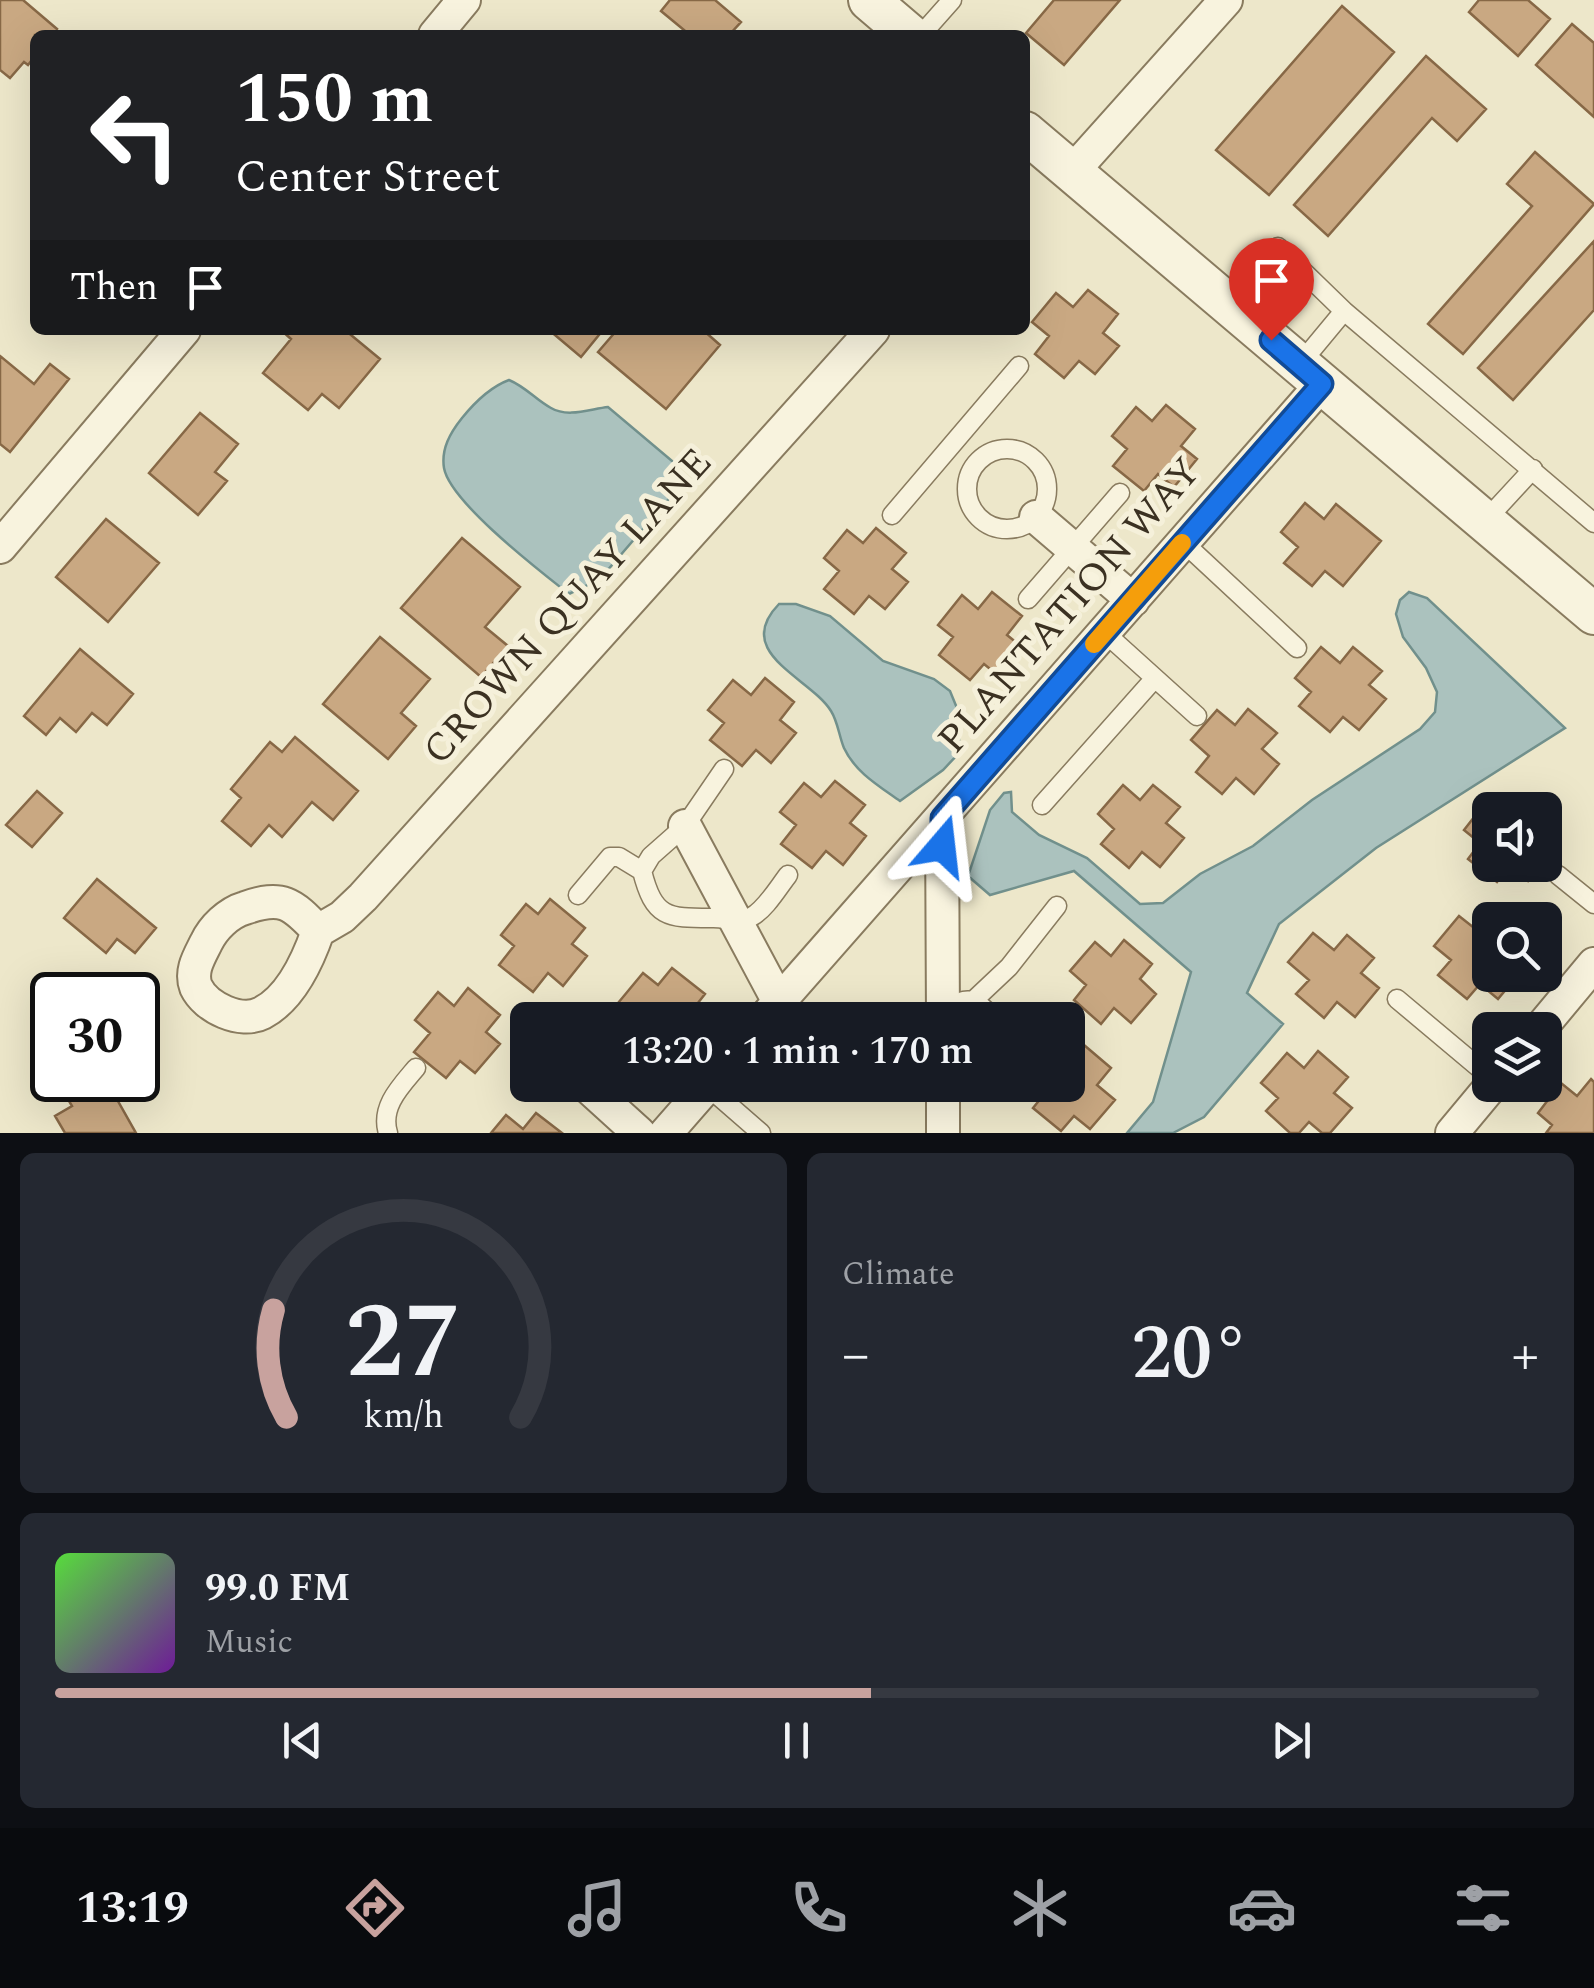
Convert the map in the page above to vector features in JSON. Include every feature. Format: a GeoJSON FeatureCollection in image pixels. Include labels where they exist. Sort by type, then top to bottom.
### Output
{"type":"FeatureCollection","features":[{"type":"Feature","properties":{"kind":"street"},"geometry":{"type":"LineString","coordinates":[[439,30],[464,0]]}},
{"type":"Feature","properties":{"kind":"street"},"geometry":{"type":"LineString","coordinates":[[869,0],[904,30]]}},
{"type":"Feature","properties":{"kind":"street"},"geometry":{"type":"LineString","coordinates":[[1072,172],[1226,0]]}},
{"type":"Feature","properties":{"kind":"street"},"geometry":{"type":"LineString","coordinates":[[1030,136],[1594,614]]}},
{"type":"Feature","properties":{"kind":"street"},"geometry":{"type":"LineString","coordinates":[[0,547],[180,335]]}},
{"type":"Feature","properties":{"kind":"street","name":"CROWN QUAY LANE"},"geometry":{"type":"LineString","coordinates":[[318,931],[342,917],[363,897],[870,335]]}},
{"type":"Feature","properties":{"kind":"street","name":"PLANTATION WAY"},"geometry":{"type":"LineString","coordinates":[[779,1002],[1183,542],[1311,374]]}},
{"type":"Feature","properties":{"kind":"street"},"geometry":{"type":"LineString","coordinates":[[1036,517],[1133,600]]}},
{"type":"Feature","properties":{"kind":"street"},"geometry":{"type":"LineString","coordinates":[[942,818],[953,1002]]}},
{"type":"Feature","properties":{"kind":"street"},"geometry":{"type":"LineString","coordinates":[[685,826],[736,922],[767,1002]]}},
{"type":"Feature","properties":{"kind":"street"},"geometry":{"type":"LineString","coordinates":[[1556,1012],[1590,978]]}},
{"type":"Feature","properties":{"kind":"street"},"geometry":{"type":"LineString","coordinates":[[605,1102],[639,1133]]}},
{"type":"Feature","properties":{"kind":"street"},"geometry":{"type":"LineString","coordinates":[[666,1133],[694,1102]]}},
{"type":"Feature","properties":{"kind":"street"},"geometry":{"type":"LineString","coordinates":[[943,1102],[943,1133]]}},
{"type":"Feature","properties":{"kind":"street"},"geometry":{"type":"LineString","coordinates":[[1453,1132],[1478,1102]]}},
{"type":"Feature","properties":{"kind":"lane"},"geometry":{"type":"LineString","coordinates":[[925,30],[952,0]]}},
{"type":"Feature","properties":{"kind":"lane"},"geometry":{"type":"LineString","coordinates":[[1278,247],[1344,311],[1594,523]]}},
{"type":"Feature","properties":{"kind":"lane"},"geometry":{"type":"LineString","coordinates":[[1311,374],[1344,311]]}},
{"type":"Feature","properties":{"kind":"lane"},"geometry":{"type":"LineString","coordinates":[[892,515],[1019,366]]}},
{"type":"Feature","properties":{"kind":"lane"},"geometry":{"type":"LineString","coordinates":[[952,444],[976,464]]}},
{"type":"Feature","properties":{"kind":"lane"},"geometry":{"type":"LineString","coordinates":[[1004,449],[1029,456],[1046,480],[1043,507],[1036,517],[1012,528],[983,522],[967,496],[970,474],[976,464],[988,453],[1004,449]]}},
{"type":"Feature","properties":{"kind":"lane"},"geometry":{"type":"LineString","coordinates":[[1485,522],[1533,469]]}},
{"type":"Feature","properties":{"kind":"lane"},"geometry":{"type":"LineString","coordinates":[[1028,599],[1120,494]]}},
{"type":"Feature","properties":{"kind":"lane"},"geometry":{"type":"LineString","coordinates":[[1183,542],[1297,648]]}},
{"type":"Feature","properties":{"kind":"lane"},"geometry":{"type":"LineString","coordinates":[[1104,632],[1196,716]]}},
{"type":"Feature","properties":{"kind":"lane"},"geometry":{"type":"LineString","coordinates":[[1042,805],[1154,678]]}},
{"type":"Feature","properties":{"kind":"lane"},"geometry":{"type":"LineString","coordinates":[[642,871],[651,856],[685,826],[724,770]]}},
{"type":"Feature","properties":{"kind":"lane"},"geometry":{"type":"LineString","coordinates":[[578,895],[610,857],[620,857],[642,871],[653,904],[668,916],[716,917],[736,922],[753,917],[788,876]]}},
{"type":"Feature","properties":{"kind":"lane"},"geometry":{"type":"LineString","coordinates":[[1562,878],[1594,904]]}},
{"type":"Feature","properties":{"kind":"lane"},"geometry":{"type":"LineString","coordinates":[[961,1002],[1009,967],[1058,906]]}},
{"type":"Feature","properties":{"kind":"lane"},"geometry":{"type":"LineString","coordinates":[[1397,1000],[1472,1062]]}},
{"type":"Feature","properties":{"kind":"lane"},"geometry":{"type":"LineString","coordinates":[[388,1133],[386,1123],[392,1098],[416,1068]]}},
{"type":"Feature","properties":{"kind":"lane"},"geometry":{"type":"LineString","coordinates":[[725,1102],[756,1131]]}},
{"type":"Feature","properties":{"kind":"water"},"geometry":{"type":"Polygon","coordinates":[[[509,380],[558,411],[572,413],[608,407],[678,466],[673,494],[600,579],[569,594],[479,517],[462,499],[444,468],[445,448],[458,424],[483,396],[509,380]]]}},
{"type":"Feature","properties":{"kind":"water"},"geometry":{"type":"Polygon","coordinates":[[[1409,592],[1427,598],[1565,728],[1376,848],[1279,924],[1247,993],[1283,1024],[1204,1117],[1173,1133],[1127,1133],[1153,1102],[1191,972],[1074,871],[990,895],[968,876],[990,810],[1004,793],[1011,792],[1012,812],[1039,835],[1087,858],[1140,904],[1163,903],[1200,874],[1253,846],[1312,800],[1420,729],[1435,712],[1437,692],[1426,668],[1403,637],[1396,614],[1400,600],[1409,592]]]}},
{"type":"Feature","properties":{"kind":"water"},"geometry":{"type":"Polygon","coordinates":[[[779,604],[796,604],[830,616],[883,661],[934,679],[950,691],[959,713],[959,753],[943,770],[900,801],[868,778],[844,748],[831,711],[769,651],[764,637],[767,621],[779,604]]]}},
{"type":"Feature","properties":{"kind":"building"},"geometry":{"type":"Polygon","coordinates":[[[0,0],[23,0],[57,29],[30,30],[30,62],[24,62],[10,78],[0,70],[0,0]]]}},
{"type":"Feature","properties":{"kind":"building"},"geometry":{"type":"Polygon","coordinates":[[[670,0],[715,0],[741,22],[734,30],[684,30],[661,11],[670,0]]]}},
{"type":"Feature","properties":{"kind":"building"},"geometry":{"type":"Polygon","coordinates":[[[1054,0],[1120,0],[1064,65],[1030,36],[1029,30],[1054,0]]]}},
{"type":"Feature","properties":{"kind":"building"},"geometry":{"type":"Polygon","coordinates":[[[1479,0],[1528,0],[1550,19],[1518,56],[1469,12],[1479,0]]]}},
{"type":"Feature","properties":{"kind":"building"},"geometry":{"type":"Polygon","coordinates":[[[1342,6],[1394,52],[1269,195],[1216,150],[1342,6]]]}},
{"type":"Feature","properties":{"kind":"building"},"geometry":{"type":"Polygon","coordinates":[[[1572,24],[1594,43],[1594,117],[1536,65],[1572,24]]]}},
{"type":"Feature","properties":{"kind":"building"},"geometry":{"type":"Polygon","coordinates":[[[1426,56],[1486,109],[1457,141],[1432,118],[1328,236],[1294,205],[1426,56]]]}},
{"type":"Feature","properties":{"kind":"building"},"geometry":{"type":"Polygon","coordinates":[[[1535,152],[1594,204],[1463,354],[1428,324],[1532,206],[1507,184],[1535,152]]]}},
{"type":"Feature","properties":{"kind":"building"},"geometry":{"type":"Polygon","coordinates":[[[1594,241],[1594,310],[1513,400],[1478,368],[1594,241]]]}},
{"type":"Feature","properties":{"kind":"building"},"geometry":{"type":"Polygon","coordinates":[[[1088,290],[1118,314],[1103,333],[1119,346],[1095,374],[1079,361],[1064,378],[1035,354],[1049,336],[1032,322],[1056,293],[1073,307],[1088,290]]]}},
{"type":"Feature","properties":{"kind":"building"},"geometry":{"type":"Polygon","coordinates":[[[287,335],[351,335],[380,359],[339,408],[322,394],[308,410],[263,373],[291,339],[287,335]]]}},
{"type":"Feature","properties":{"kind":"building"},"geometry":{"type":"Polygon","coordinates":[[[555,335],[599,335],[581,357],[555,335]]]}},
{"type":"Feature","properties":{"kind":"building"},"geometry":{"type":"Polygon","coordinates":[[[613,335],[709,335],[720,345],[666,409],[598,352],[613,335]]]}},
{"type":"Feature","properties":{"kind":"building"},"geometry":{"type":"Polygon","coordinates":[[[0,356],[34,384],[50,364],[69,379],[10,452],[0,444],[0,356]]]}},
{"type":"Feature","properties":{"kind":"building"},"geometry":{"type":"Polygon","coordinates":[[[1166,405],[1195,429],[1181,446],[1197,459],[1174,487],[1158,474],[1144,491],[1113,466],[1127,449],[1112,436],[1136,407],[1152,421],[1166,405]]]}},
{"type":"Feature","properties":{"kind":"building"},"geometry":{"type":"Polygon","coordinates":[[[200,413],[238,444],[215,472],[227,481],[198,515],[149,473],[200,413]]]}},
{"type":"Feature","properties":{"kind":"building"},"geometry":{"type":"Polygon","coordinates":[[[1305,503],[1324,519],[1336,504],[1381,541],[1343,586],[1325,571],[1312,586],[1284,563],[1298,547],[1281,532],[1305,503]]]}},
{"type":"Feature","properties":{"kind":"building"},"geometry":{"type":"Polygon","coordinates":[[[106,519],[159,563],[108,622],[56,577],[106,519]]]}},
{"type":"Feature","properties":{"kind":"building"},"geometry":{"type":"Polygon","coordinates":[[[876,528],[906,553],[892,569],[908,582],[885,609],[869,596],[854,614],[824,589],[839,571],[824,558],[847,530],[863,543],[876,528]]]}},
{"type":"Feature","properties":{"kind":"building"},"geometry":{"type":"Polygon","coordinates":[[[462,538],[520,587],[485,627],[508,646],[481,677],[401,608],[462,538]]]}},
{"type":"Feature","properties":{"kind":"building"},"geometry":{"type":"Polygon","coordinates":[[[992,592],[1022,616],[1007,635],[1023,648],[1000,677],[984,664],[970,680],[939,655],[953,637],[938,625],[962,595],[978,609],[992,592]]]}},
{"type":"Feature","properties":{"kind":"building"},"geometry":{"type":"Polygon","coordinates":[[[380,637],[430,679],[401,713],[416,726],[388,759],[323,704],[380,637]]]}},
{"type":"Feature","properties":{"kind":"building"},"geometry":{"type":"Polygon","coordinates":[[[1321,647],[1340,663],[1353,647],[1382,671],[1369,685],[1386,699],[1359,730],[1343,717],[1330,732],[1299,706],[1311,692],[1295,678],[1321,647]]]}},
{"type":"Feature","properties":{"kind":"building"},"geometry":{"type":"Polygon","coordinates":[[[80,649],[133,694],[107,725],[92,713],[76,732],[60,718],[46,735],[24,716],[80,649]]]}},
{"type":"Feature","properties":{"kind":"building"},"geometry":{"type":"Polygon","coordinates":[[[765,678],[794,702],[780,720],[796,733],[771,763],[756,750],[742,766],[710,740],[724,723],[708,710],[733,680],[751,695],[765,678]]]}},
{"type":"Feature","properties":{"kind":"building"},"geometry":{"type":"Polygon","coordinates":[[[1248,709],[1277,733],[1262,749],[1279,764],[1254,794],[1236,778],[1222,794],[1196,772],[1209,756],[1191,740],[1217,710],[1235,725],[1248,709]]]}},
{"type":"Feature","properties":{"kind":"building"},"geometry":{"type":"Polygon","coordinates":[[[295,737],[358,791],[333,820],[312,802],[282,837],[269,825],[251,846],[222,821],[241,798],[231,789],[270,742],[282,752],[295,737]]]}},
{"type":"Feature","properties":{"kind":"building"},"geometry":{"type":"Polygon","coordinates":[[[835,781],[865,805],[850,823],[866,836],[843,865],[826,851],[812,868],[781,844],[796,825],[780,812],[804,783],[821,797],[835,781]]]}},
{"type":"Feature","properties":{"kind":"building"},"geometry":{"type":"Polygon","coordinates":[[[1123,785],[1140,800],[1153,785],[1180,807],[1166,823],[1184,838],[1160,867],[1142,852],[1129,868],[1101,844],[1114,829],[1098,814],[1123,785]]]}},
{"type":"Feature","properties":{"kind":"building"},"geometry":{"type":"Polygon","coordinates":[[[37,791],[62,813],[32,847],[6,825],[37,791]]]}},
{"type":"Feature","properties":{"kind":"building"},"geometry":{"type":"Polygon","coordinates":[[[1472,820],[1472,836],[1464,830],[1472,820]]]}},
{"type":"Feature","properties":{"kind":"building"},"geometry":{"type":"Polygon","coordinates":[[[97,879],[156,928],[135,953],[117,939],[106,953],[64,918],[97,879]]]}},
{"type":"Feature","properties":{"kind":"building"},"geometry":{"type":"Polygon","coordinates":[[[550,899],[585,928],[572,944],[587,956],[563,986],[548,973],[533,992],[499,965],[514,946],[501,935],[526,904],[538,914],[550,899]]]}},
{"type":"Feature","properties":{"kind":"building"},"geometry":{"type":"Polygon","coordinates":[[[1459,916],[1472,926],[1473,992],[1467,999],[1438,975],[1451,960],[1434,946],[1459,916]]]}},
{"type":"Feature","properties":{"kind":"building"},"geometry":{"type":"Polygon","coordinates":[[[1313,933],[1334,950],[1347,935],[1374,958],[1361,973],[1379,988],[1355,1017],[1337,1002],[1324,1018],[1296,994],[1309,980],[1288,962],[1313,933]]]}},
{"type":"Feature","properties":{"kind":"building"},"geometry":{"type":"Polygon","coordinates":[[[1124,940],[1152,964],[1140,979],[1156,994],[1131,1023],[1114,1008],[1101,1024],[1085,1010],[1085,1002],[1074,1000],[1086,985],[1070,971],[1095,942],[1111,956],[1124,940]]]}},
{"type":"Feature","properties":{"kind":"building"},"geometry":{"type":"Polygon","coordinates":[[[672,968],[705,994],[699,1002],[619,1002],[643,973],[658,985],[672,968]]]}},
{"type":"Feature","properties":{"kind":"building"},"geometry":{"type":"Polygon","coordinates":[[[468,988],[500,1015],[486,1032],[500,1044],[475,1073],[460,1061],[446,1078],[414,1052],[430,1033],[415,1020],[438,992],[454,1006],[468,988]]]}},
{"type":"Feature","properties":{"kind":"building"},"geometry":{"type":"Polygon","coordinates":[[[1085,1046],[1111,1068],[1097,1085],[1115,1100],[1090,1129],[1074,1116],[1061,1131],[1033,1108],[1038,1102],[1085,1102],[1085,1046]]]}},
{"type":"Feature","properties":{"kind":"building"},"geometry":{"type":"Polygon","coordinates":[[[1318,1051],[1348,1077],[1334,1093],[1352,1108],[1330,1133],[1322,1133],[1309,1122],[1299,1133],[1290,1133],[1266,1111],[1278,1098],[1261,1083],[1287,1053],[1304,1068],[1318,1051]]]}},
{"type":"Feature","properties":{"kind":"building"},"geometry":{"type":"Polygon","coordinates":[[[1591,1079],[1594,1082],[1594,1133],[1546,1133],[1552,1125],[1538,1113],[1546,1102],[1562,1102],[1562,1084],[1577,1096],[1591,1079]]]}},
{"type":"Feature","properties":{"kind":"building"},"geometry":{"type":"Polygon","coordinates":[[[70,1102],[118,1102],[136,1133],[65,1133],[55,1116],[72,1106],[70,1102]]]}},
{"type":"Feature","properties":{"kind":"building"},"geometry":{"type":"Polygon","coordinates":[[[536,1113],[562,1133],[491,1133],[506,1115],[523,1129],[536,1113]]]}},
{"type":"Feature","properties":{"kind":"slow traffic"},"geometry":{"type":"LineString","coordinates":[[1094,644],[1182,543]]}},
{"type":"Feature","properties":{"kind":"route"},"geometry":{"type":"LineString","coordinates":[[942,846],[942,818],[1322,384],[1271,340]]}}]}
